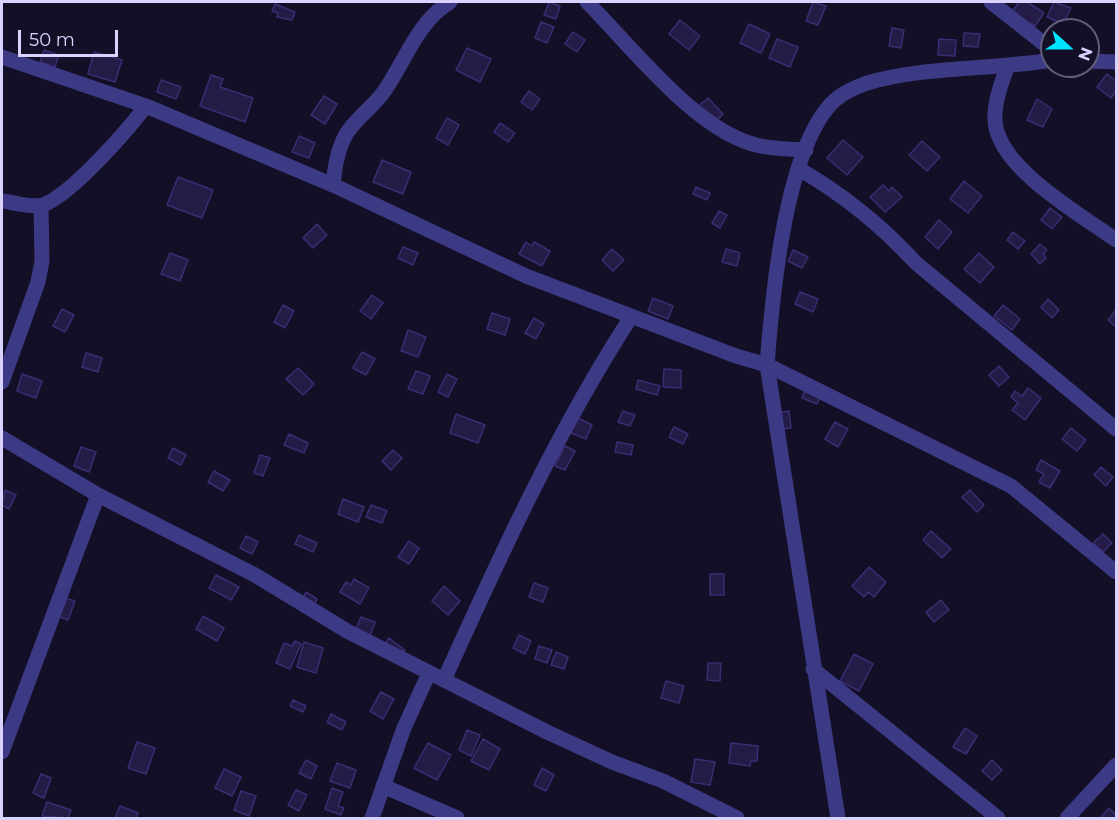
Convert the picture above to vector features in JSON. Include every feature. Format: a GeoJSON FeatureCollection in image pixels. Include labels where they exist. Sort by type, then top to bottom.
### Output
{"type":"FeatureCollection","features":[{"type":"Feature","properties":{"kind":"street"},"geometry":{"type":"LineString","coordinates":[[333,185],[337,156],[346,133],[384,92],[413,42],[431,18],[450,2]]}},
{"type":"Feature","properties":{"kind":"street"},"geometry":{"type":"LineString","coordinates":[[587,2],[684,102],[712,126],[757,145],[806,150]]}},
{"type":"Feature","properties":{"kind":"street"},"geometry":{"type":"LineString","coordinates":[[991,2],[1040,41]]}},
{"type":"Feature","properties":{"kind":"street"},"geometry":{"type":"LineString","coordinates":[[2,57],[146,106],[333,185],[526,276],[631,317],[767,365],[1011,486],[1116,572]]}},
{"type":"Feature","properties":{"kind":"street"},"geometry":{"type":"LineString","coordinates":[[1100,61],[1116,62]]}},
{"type":"Feature","properties":{"kind":"street"},"geometry":{"type":"LineString","coordinates":[[838,819],[767,365],[771,315],[783,236],[799,169],[820,119],[835,101],[851,90],[901,76],[1007,68],[1040,62]]}},
{"type":"Feature","properties":{"kind":"street"},"geometry":{"type":"LineString","coordinates":[[1007,68],[996,111],[999,140],[1011,158],[1034,179],[1116,240]]}},
{"type":"Feature","properties":{"kind":"street"},"geometry":{"type":"LineString","coordinates":[[2,201],[41,206],[57,196],[128,130],[146,106]]}},
{"type":"Feature","properties":{"kind":"street"},"geometry":{"type":"LineString","coordinates":[[799,169],[850,201],[889,234],[916,263],[1116,429]]}},
{"type":"Feature","properties":{"kind":"street"},"geometry":{"type":"LineString","coordinates":[[2,382],[38,282],[42,261],[41,206]]}},
{"type":"Feature","properties":{"kind":"street"},"geometry":{"type":"LineString","coordinates":[[444,680],[530,494],[610,349],[631,317]]}},
{"type":"Feature","properties":{"kind":"street"},"geometry":{"type":"LineString","coordinates":[[2,438],[98,495],[255,575],[348,631],[429,673],[547,732],[612,762],[663,781],[737,819]]}},
{"type":"Feature","properties":{"kind":"street"},"geometry":{"type":"LineString","coordinates":[[2,752],[98,495]]}},
{"type":"Feature","properties":{"kind":"street"},"geometry":{"type":"LineString","coordinates":[[813,669],[998,819]]}},
{"type":"Feature","properties":{"kind":"street"},"geometry":{"type":"LineString","coordinates":[[372,819],[382,786],[429,673]]}},
{"type":"Feature","properties":{"kind":"street"},"geometry":{"type":"LineString","coordinates":[[1067,819],[1116,765]]}},
{"type":"Feature","properties":{"kind":"street"},"geometry":{"type":"LineString","coordinates":[[382,786],[457,819]]}},
{"type":"Feature","properties":{"kind":"building"},"geometry":{"type":"Polygon","coordinates":[[[549,2],[560,6],[556,19],[544,15],[549,2]]]}},
{"type":"Feature","properties":{"kind":"building"},"geometry":{"type":"Polygon","coordinates":[[[813,2],[826,6],[818,25],[806,21],[813,2]]]}},
{"type":"Feature","properties":{"kind":"building"},"geometry":{"type":"Polygon","coordinates":[[[1019,2],[1027,2],[1044,13],[1035,26],[1030,23],[1024,33],[1006,21],[1019,2]]]}},
{"type":"Feature","properties":{"kind":"building"},"geometry":{"type":"Polygon","coordinates":[[[1054,2],[1071,8],[1066,18],[1047,17],[1054,2]]]}},
{"type":"Feature","properties":{"kind":"building"},"geometry":{"type":"Polygon","coordinates":[[[275,4],[295,12],[292,20],[277,17],[278,13],[272,11],[275,4]]]}},
{"type":"Feature","properties":{"kind":"building"},"geometry":{"type":"Polygon","coordinates":[[[680,20],[700,36],[689,50],[669,34],[680,20]]]}},
{"type":"Feature","properties":{"kind":"building"},"geometry":{"type":"Polygon","coordinates":[[[541,22],[554,27],[547,43],[535,38],[541,22]]]}},
{"type":"Feature","properties":{"kind":"building"},"geometry":{"type":"Polygon","coordinates":[[[749,24],[770,34],[761,53],[740,43],[749,24]]]}},
{"type":"Feature","properties":{"kind":"building"},"geometry":{"type":"Polygon","coordinates":[[[892,28],[904,30],[901,48],[889,46],[892,28]]]}},
{"type":"Feature","properties":{"kind":"building"},"geometry":{"type":"Polygon","coordinates":[[[573,32],[585,40],[577,52],[565,44],[573,32]]]}},
{"type":"Feature","properties":{"kind":"building"},"geometry":{"type":"Polygon","coordinates":[[[964,33],[980,34],[978,47],[963,46],[964,33]]]}},
{"type":"Feature","properties":{"kind":"building"},"geometry":{"type":"Polygon","coordinates":[[[777,39],[798,47],[790,67],[769,58],[777,39]]]}},
{"type":"Feature","properties":{"kind":"building"},"geometry":{"type":"Polygon","coordinates":[[[939,39],[956,40],[955,56],[938,55],[939,39]]]}},
{"type":"Feature","properties":{"kind":"building"},"geometry":{"type":"Polygon","coordinates":[[[467,48],[491,59],[480,82],[456,70],[467,48]]]}},
{"type":"Feature","properties":{"kind":"building"},"geometry":{"type":"Polygon","coordinates":[[[44,50],[59,55],[55,67],[40,62],[44,50]]]}},
{"type":"Feature","properties":{"kind":"building"},"geometry":{"type":"Polygon","coordinates":[[[94,52],[122,60],[115,82],[88,74],[94,52]]]}},
{"type":"Feature","properties":{"kind":"building"},"geometry":{"type":"Polygon","coordinates":[[[1107,74],[1116,81],[1116,91],[1111,98],[1097,87],[1107,74]]]}},
{"type":"Feature","properties":{"kind":"building"},"geometry":{"type":"Polygon","coordinates":[[[211,75],[223,79],[220,87],[253,98],[245,122],[200,106],[211,75]]]}},
{"type":"Feature","properties":{"kind":"building"},"geometry":{"type":"Polygon","coordinates":[[[161,80],[181,87],[176,99],[157,92],[161,80]]]}},
{"type":"Feature","properties":{"kind":"building"},"geometry":{"type":"Polygon","coordinates":[[[529,91],[540,99],[532,110],[521,102],[529,91]]]}},
{"type":"Feature","properties":{"kind":"building"},"geometry":{"type":"Polygon","coordinates":[[[324,96],[337,104],[325,124],[311,115],[324,96]]]}},
{"type":"Feature","properties":{"kind":"building"},"geometry":{"type":"Polygon","coordinates":[[[708,98],[723,114],[713,124],[697,107],[708,98]]]}},
{"type":"Feature","properties":{"kind":"building"},"geometry":{"type":"Polygon","coordinates":[[[1037,99],[1052,109],[1043,127],[1027,120],[1037,99]]]}},
{"type":"Feature","properties":{"kind":"building"},"geometry":{"type":"Polygon","coordinates":[[[447,118],[459,125],[448,145],[436,138],[447,118]]]}},
{"type":"Feature","properties":{"kind":"building"},"geometry":{"type":"Polygon","coordinates":[[[500,123],[515,133],[508,142],[494,132],[500,123]]]}},
{"type":"Feature","properties":{"kind":"building"},"geometry":{"type":"Polygon","coordinates":[[[299,136],[315,143],[309,158],[292,152],[299,136]]]}},
{"type":"Feature","properties":{"kind":"building"},"geometry":{"type":"Polygon","coordinates":[[[843,140],[863,157],[847,175],[827,158],[843,140]]]}},
{"type":"Feature","properties":{"kind":"building"},"geometry":{"type":"Polygon","coordinates":[[[922,141],[940,157],[927,171],[909,155],[922,141]]]}},
{"type":"Feature","properties":{"kind":"building"},"geometry":{"type":"Polygon","coordinates":[[[382,160],[411,172],[403,194],[373,182],[382,160]]]}},
{"type":"Feature","properties":{"kind":"building"},"geometry":{"type":"Polygon","coordinates":[[[178,177],[213,190],[202,218],[167,205],[178,177]]]}},
{"type":"Feature","properties":{"kind":"building"},"geometry":{"type":"Polygon","coordinates":[[[964,181],[982,196],[968,213],[950,199],[964,181]]]}},
{"type":"Feature","properties":{"kind":"building"},"geometry":{"type":"Polygon","coordinates":[[[883,185],[889,191],[892,187],[902,197],[885,212],[870,197],[883,185]]]}},
{"type":"Feature","properties":{"kind":"building"},"geometry":{"type":"Polygon","coordinates":[[[696,187],[710,193],[707,200],[693,194],[696,187]]]}},
{"type":"Feature","properties":{"kind":"building"},"geometry":{"type":"Polygon","coordinates":[[[1050,208],[1062,217],[1052,229],[1041,220],[1050,208]]]}},
{"type":"Feature","properties":{"kind":"building"},"geometry":{"type":"Polygon","coordinates":[[[719,211],[727,215],[720,228],[712,223],[719,211]]]}},
{"type":"Feature","properties":{"kind":"building"},"geometry":{"type":"Polygon","coordinates":[[[939,220],[952,232],[938,249],[925,237],[939,220]]]}},
{"type":"Feature","properties":{"kind":"building"},"geometry":{"type":"Polygon","coordinates":[[[317,224],[327,235],[313,248],[303,238],[317,224]]]}},
{"type":"Feature","properties":{"kind":"building"},"geometry":{"type":"Polygon","coordinates":[[[1013,232],[1025,241],[1018,249],[1007,240],[1013,232]]]}},
{"type":"Feature","properties":{"kind":"building"},"geometry":{"type":"Polygon","coordinates":[[[526,242],[532,246],[534,242],[550,251],[542,266],[519,254],[526,242]]]}},
{"type":"Feature","properties":{"kind":"building"},"geometry":{"type":"Polygon","coordinates":[[[1040,244],[1047,250],[1043,254],[1046,258],[1040,264],[1031,254],[1040,244]]]}},
{"type":"Feature","properties":{"kind":"building"},"geometry":{"type":"Polygon","coordinates":[[[403,247],[418,253],[413,265],[398,258],[403,247]]]}},
{"type":"Feature","properties":{"kind":"building"},"geometry":{"type":"Polygon","coordinates":[[[612,249],[624,260],[613,271],[602,260],[612,249]]]}},
{"type":"Feature","properties":{"kind":"building"},"geometry":{"type":"Polygon","coordinates":[[[726,249],[740,253],[737,266],[722,262],[726,249]]]}},
{"type":"Feature","properties":{"kind":"building"},"geometry":{"type":"Polygon","coordinates":[[[793,250],[808,257],[802,268],[788,261],[793,250]]]}},
{"type":"Feature","properties":{"kind":"building"},"geometry":{"type":"Polygon","coordinates":[[[170,253],[188,260],[180,281],[161,274],[170,253]]]}},
{"type":"Feature","properties":{"kind":"building"},"geometry":{"type":"Polygon","coordinates":[[[979,253],[994,267],[980,283],[964,269],[979,253]]]}},
{"type":"Feature","properties":{"kind":"building"},"geometry":{"type":"Polygon","coordinates":[[[800,292],[818,299],[813,312],[795,304],[800,292]]]}},
{"type":"Feature","properties":{"kind":"building"},"geometry":{"type":"Polygon","coordinates":[[[372,295],[383,303],[371,319],[360,311],[372,295]]]}},
{"type":"Feature","properties":{"kind":"building"},"geometry":{"type":"Polygon","coordinates":[[[653,298],[673,306],[668,319],[648,311],[653,298]]]}},
{"type":"Feature","properties":{"kind":"building"},"geometry":{"type":"Polygon","coordinates":[[[1048,299],[1059,310],[1052,318],[1041,307],[1048,299]]]}},
{"type":"Feature","properties":{"kind":"building"},"geometry":{"type":"Polygon","coordinates":[[[283,305],[294,311],[285,328],[274,322],[283,305]]]}},
{"type":"Feature","properties":{"kind":"building"},"geometry":{"type":"Polygon","coordinates":[[[1003,305],[1020,319],[1012,330],[994,316],[1003,305]]]}},
{"type":"Feature","properties":{"kind":"building"},"geometry":{"type":"Polygon","coordinates":[[[62,309],[74,315],[65,332],[53,326],[62,309]]]}},
{"type":"Feature","properties":{"kind":"building"},"geometry":{"type":"Polygon","coordinates":[[[1116,310],[1116,327],[1108,320],[1116,310]]]}},
{"type":"Feature","properties":{"kind":"building"},"geometry":{"type":"Polygon","coordinates":[[[492,313],[510,319],[505,335],[487,329],[492,313]]]}},
{"type":"Feature","properties":{"kind":"building"},"geometry":{"type":"Polygon","coordinates":[[[534,318],[544,324],[536,339],[525,333],[534,318]]]}},
{"type":"Feature","properties":{"kind":"building"},"geometry":{"type":"Polygon","coordinates":[[[408,330],[426,337],[418,357],[401,351],[408,330]]]}},
{"type":"Feature","properties":{"kind":"building"},"geometry":{"type":"Polygon","coordinates":[[[362,352],[375,359],[366,375],[353,368],[362,352]]]}},
{"type":"Feature","properties":{"kind":"building"},"geometry":{"type":"Polygon","coordinates":[[[86,353],[102,358],[98,372],[82,367],[86,353]]]}},
{"type":"Feature","properties":{"kind":"building"},"geometry":{"type":"Polygon","coordinates":[[[999,366],[1009,377],[999,386],[989,375],[999,366]]]}},
{"type":"Feature","properties":{"kind":"building"},"geometry":{"type":"Polygon","coordinates":[[[298,368],[314,384],[303,395],[286,379],[298,368]]]}},
{"type":"Feature","properties":{"kind":"building"},"geometry":{"type":"Polygon","coordinates":[[[664,369],[681,370],[681,388],[663,387],[664,369]]]}},
{"type":"Feature","properties":{"kind":"building"},"geometry":{"type":"Polygon","coordinates":[[[416,371],[430,376],[423,394],[408,389],[416,371]]]}},
{"type":"Feature","properties":{"kind":"building"},"geometry":{"type":"Polygon","coordinates":[[[22,374],[42,381],[36,398],[17,391],[22,374]]]}},
{"type":"Feature","properties":{"kind":"building"},"geometry":{"type":"Polygon","coordinates":[[[447,374],[457,379],[448,397],[438,392],[447,374]]]}},
{"type":"Feature","properties":{"kind":"building"},"geometry":{"type":"Polygon","coordinates":[[[638,380],[660,386],[657,395],[636,389],[638,380]]]}},
{"type":"Feature","properties":{"kind":"building"},"geometry":{"type":"Polygon","coordinates":[[[806,388],[821,395],[817,404],[802,398],[806,388]]]}},
{"type":"Feature","properties":{"kind":"building"},"geometry":{"type":"Polygon","coordinates":[[[1028,388],[1041,398],[1025,420],[1012,410],[1018,403],[1011,397],[1015,391],[1022,396],[1028,388]]]}},
{"type":"Feature","properties":{"kind":"building"},"geometry":{"type":"Polygon","coordinates":[[[623,411],[635,415],[630,426],[618,422],[623,411]]]}},
{"type":"Feature","properties":{"kind":"building"},"geometry":{"type":"Polygon","coordinates":[[[789,411],[791,428],[781,429],[779,413],[789,411]]]}},
{"type":"Feature","properties":{"kind":"building"},"geometry":{"type":"Polygon","coordinates":[[[456,414],[485,425],[478,443],[450,433],[456,414]]]}},
{"type":"Feature","properties":{"kind":"building"},"geometry":{"type":"Polygon","coordinates":[[[578,418],[592,425],[586,439],[571,433],[578,418]]]}},
{"type":"Feature","properties":{"kind":"building"},"geometry":{"type":"Polygon","coordinates":[[[835,422],[848,429],[838,447],[825,439],[835,422]]]}},
{"type":"Feature","properties":{"kind":"building"},"geometry":{"type":"Polygon","coordinates":[[[674,427],[688,434],[683,444],[669,437],[674,427]]]}},
{"type":"Feature","properties":{"kind":"building"},"geometry":{"type":"Polygon","coordinates":[[[1071,428],[1086,440],[1077,451],[1062,439],[1071,428]]]}},
{"type":"Feature","properties":{"kind":"building"},"geometry":{"type":"Polygon","coordinates":[[[289,434],[308,443],[304,453],[284,445],[289,434]]]}},
{"type":"Feature","properties":{"kind":"building"},"geometry":{"type":"Polygon","coordinates":[[[617,442],[633,445],[631,455],[615,452],[617,442]]]}},
{"type":"Feature","properties":{"kind":"building"},"geometry":{"type":"Polygon","coordinates":[[[565,446],[575,451],[565,470],[555,466],[565,446]]]}},
{"type":"Feature","properties":{"kind":"building"},"geometry":{"type":"Polygon","coordinates":[[[81,447],[96,452],[89,472],[74,466],[81,447]]]}},
{"type":"Feature","properties":{"kind":"building"},"geometry":{"type":"Polygon","coordinates":[[[173,448],[186,455],[181,465],[168,458],[173,448]]]}},
{"type":"Feature","properties":{"kind":"building"},"geometry":{"type":"Polygon","coordinates":[[[393,450],[402,458],[391,470],[382,461],[393,450]]]}},
{"type":"Feature","properties":{"kind":"building"},"geometry":{"type":"Polygon","coordinates":[[[260,455],[270,458],[263,476],[254,473],[260,455]]]}},
{"type":"Feature","properties":{"kind":"building"},"geometry":{"type":"Polygon","coordinates":[[[1041,460],[1060,471],[1050,488],[1039,482],[1044,474],[1036,470],[1041,460]]]}},
{"type":"Feature","properties":{"kind":"building"},"geometry":{"type":"Polygon","coordinates":[[[1101,467],[1113,477],[1106,486],[1094,475],[1101,467]]]}},
{"type":"Feature","properties":{"kind":"building"},"geometry":{"type":"Polygon","coordinates":[[[214,471],[230,480],[223,491],[208,482],[214,471]]]}},
{"type":"Feature","properties":{"kind":"building"},"geometry":{"type":"Polygon","coordinates":[[[5,490],[16,495],[9,509],[2,505],[5,490]]]}},
{"type":"Feature","properties":{"kind":"building"},"geometry":{"type":"Polygon","coordinates":[[[970,490],[984,505],[977,512],[962,497],[970,490]]]}},
{"type":"Feature","properties":{"kind":"building"},"geometry":{"type":"Polygon","coordinates":[[[343,499],[364,507],[358,522],[338,514],[343,499]]]}},
{"type":"Feature","properties":{"kind":"building"},"geometry":{"type":"Polygon","coordinates":[[[371,505],[387,511],[382,523],[366,517],[371,505]]]}},
{"type":"Feature","properties":{"kind":"building"},"geometry":{"type":"Polygon","coordinates":[[[931,531],[951,549],[942,558],[923,540],[931,531]]]}},
{"type":"Feature","properties":{"kind":"building"},"geometry":{"type":"Polygon","coordinates":[[[1103,534],[1112,543],[1103,552],[1093,543],[1103,534]]]}},
{"type":"Feature","properties":{"kind":"building"},"geometry":{"type":"Polygon","coordinates":[[[299,535],[317,543],[313,552],[295,544],[299,535]]]}},
{"type":"Feature","properties":{"kind":"building"},"geometry":{"type":"Polygon","coordinates":[[[246,536],[258,542],[252,554],[240,548],[246,536]]]}},
{"type":"Feature","properties":{"kind":"building"},"geometry":{"type":"Polygon","coordinates":[[[409,541],[419,548],[409,564],[398,557],[409,541]]]}},
{"type":"Feature","properties":{"kind":"building"},"geometry":{"type":"Polygon","coordinates":[[[869,567],[886,582],[874,597],[868,592],[864,597],[852,586],[869,567]]]}},
{"type":"Feature","properties":{"kind":"building"},"geometry":{"type":"Polygon","coordinates":[[[710,574],[724,574],[724,595],[710,595],[710,574]]]}},
{"type":"Feature","properties":{"kind":"building"},"geometry":{"type":"Polygon","coordinates":[[[216,575],[239,587],[231,600],[209,588],[216,575]]]}},
{"type":"Feature","properties":{"kind":"building"},"geometry":{"type":"Polygon","coordinates":[[[354,579],[369,588],[360,604],[340,592],[346,582],[351,585],[354,579]]]}},
{"type":"Feature","properties":{"kind":"building"},"geometry":{"type":"Polygon","coordinates":[[[534,583],[548,588],[543,602],[529,597],[534,583]]]}},
{"type":"Feature","properties":{"kind":"building"},"geometry":{"type":"Polygon","coordinates":[[[444,586],[460,601],[448,615],[432,601],[444,586]]]}},
{"type":"Feature","properties":{"kind":"building"},"geometry":{"type":"Polygon","coordinates":[[[306,592],[317,599],[313,608],[301,602],[306,592]]]}},
{"type":"Feature","properties":{"kind":"building"},"geometry":{"type":"Polygon","coordinates":[[[62,597],[75,601],[68,620],[55,615],[62,597]]]}},
{"type":"Feature","properties":{"kind":"building"},"geometry":{"type":"Polygon","coordinates":[[[941,600],[949,610],[934,622],[926,612],[941,600]]]}},
{"type":"Feature","properties":{"kind":"building"},"geometry":{"type":"Polygon","coordinates":[[[203,616],[224,628],[217,641],[196,629],[203,616]]]}},
{"type":"Feature","properties":{"kind":"building"},"geometry":{"type":"Polygon","coordinates":[[[361,617],[375,622],[370,636],[355,631],[361,617]]]}},
{"type":"Feature","properties":{"kind":"building"},"geometry":{"type":"Polygon","coordinates":[[[519,635],[531,641],[525,654],[513,648],[519,635]]]}},
{"type":"Feature","properties":{"kind":"building"},"geometry":{"type":"Polygon","coordinates":[[[389,638],[405,650],[396,663],[380,651],[389,638]]]}},
{"type":"Feature","properties":{"kind":"building"},"geometry":{"type":"Polygon","coordinates":[[[295,641],[301,644],[290,669],[276,663],[284,643],[292,646],[295,641]]]}},
{"type":"Feature","properties":{"kind":"building"},"geometry":{"type":"Polygon","coordinates":[[[304,642],[323,648],[316,673],[297,667],[304,642]]]}},
{"type":"Feature","properties":{"kind":"building"},"geometry":{"type":"Polygon","coordinates":[[[539,646],[552,650],[547,663],[535,659],[539,646]]]}},
{"type":"Feature","properties":{"kind":"building"},"geometry":{"type":"Polygon","coordinates":[[[556,652],[568,657],[564,669],[551,665],[556,652]]]}},
{"type":"Feature","properties":{"kind":"building"},"geometry":{"type":"Polygon","coordinates":[[[854,654],[873,664],[859,691],[840,681],[854,654]]]}},
{"type":"Feature","properties":{"kind":"building"},"geometry":{"type":"Polygon","coordinates":[[[708,663],[721,663],[720,681],[707,680],[708,663]]]}},
{"type":"Feature","properties":{"kind":"building"},"geometry":{"type":"Polygon","coordinates":[[[666,681],[684,686],[679,703],[661,698],[666,681]]]}},
{"type":"Feature","properties":{"kind":"building"},"geometry":{"type":"Polygon","coordinates":[[[381,692],[394,699],[383,719],[370,711],[381,692]]]}},
{"type":"Feature","properties":{"kind":"building"},"geometry":{"type":"Polygon","coordinates":[[[293,700],[306,706],[303,712],[290,706],[293,700]]]}},
{"type":"Feature","properties":{"kind":"building"},"geometry":{"type":"Polygon","coordinates":[[[331,714],[346,722],[342,730],[327,722],[331,714]]]}},
{"type":"Feature","properties":{"kind":"building"},"geometry":{"type":"Polygon","coordinates":[[[965,728],[977,736],[966,754],[953,747],[965,728]]]}},
{"type":"Feature","properties":{"kind":"building"},"geometry":{"type":"Polygon","coordinates":[[[467,730],[480,735],[471,756],[459,750],[467,730]]]}},
{"type":"Feature","properties":{"kind":"building"},"geometry":{"type":"Polygon","coordinates":[[[483,739],[500,749],[489,770],[471,761],[483,739]]]}},
{"type":"Feature","properties":{"kind":"building"},"geometry":{"type":"Polygon","coordinates":[[[137,742],[155,748],[146,774],[128,768],[137,742]]]}},
{"type":"Feature","properties":{"kind":"building"},"geometry":{"type":"Polygon","coordinates":[[[428,743],[451,755],[437,780],[414,768],[428,743]]]}},
{"type":"Feature","properties":{"kind":"building"},"geometry":{"type":"Polygon","coordinates":[[[731,743],[758,746],[757,761],[751,761],[750,766],[729,763],[731,743]]]}},
{"type":"Feature","properties":{"kind":"building"},"geometry":{"type":"Polygon","coordinates":[[[695,759],[715,762],[710,785],[691,782],[695,759]]]}},
{"type":"Feature","properties":{"kind":"building"},"geometry":{"type":"Polygon","coordinates":[[[306,760],[317,766],[311,779],[299,773],[306,760]]]}},
{"type":"Feature","properties":{"kind":"building"},"geometry":{"type":"Polygon","coordinates":[[[992,760],[1002,770],[992,780],[982,771],[992,760]]]}},
{"type":"Feature","properties":{"kind":"building"},"geometry":{"type":"Polygon","coordinates":[[[337,763],[356,770],[350,788],[330,781],[337,763]]]}},
{"type":"Feature","properties":{"kind":"building"},"geometry":{"type":"Polygon","coordinates":[[[542,768],[554,775],[546,791],[534,785],[542,768]]]}},
{"type":"Feature","properties":{"kind":"building"},"geometry":{"type":"Polygon","coordinates":[[[224,769],[241,777],[232,796],[215,788],[224,769]]]}},
{"type":"Feature","properties":{"kind":"building"},"geometry":{"type":"Polygon","coordinates":[[[41,774],[51,778],[44,798],[33,793],[41,774]]]}},
{"type":"Feature","properties":{"kind":"building"},"geometry":{"type":"Polygon","coordinates":[[[332,788],[343,792],[338,806],[344,808],[341,815],[325,809],[332,788]]]}},
{"type":"Feature","properties":{"kind":"building"},"geometry":{"type":"Polygon","coordinates":[[[296,790],[307,795],[299,811],[288,805],[296,790]]]}},
{"type":"Feature","properties":{"kind":"building"},"geometry":{"type":"Polygon","coordinates":[[[241,791],[256,796],[249,816],[234,810],[241,791]]]}},
{"type":"Feature","properties":{"kind":"building"},"geometry":{"type":"Polygon","coordinates":[[[47,802],[71,810],[68,818],[42,816],[47,802]]]}},
{"type":"Feature","properties":{"kind":"building"},"geometry":{"type":"Polygon","coordinates":[[[120,806],[138,813],[136,818],[115,818],[120,806]]]}},
{"type":"Feature","properties":{"kind":"building"},"geometry":{"type":"Polygon","coordinates":[[[1109,808],[1116,818],[1100,818],[1109,808]]]}}]}
